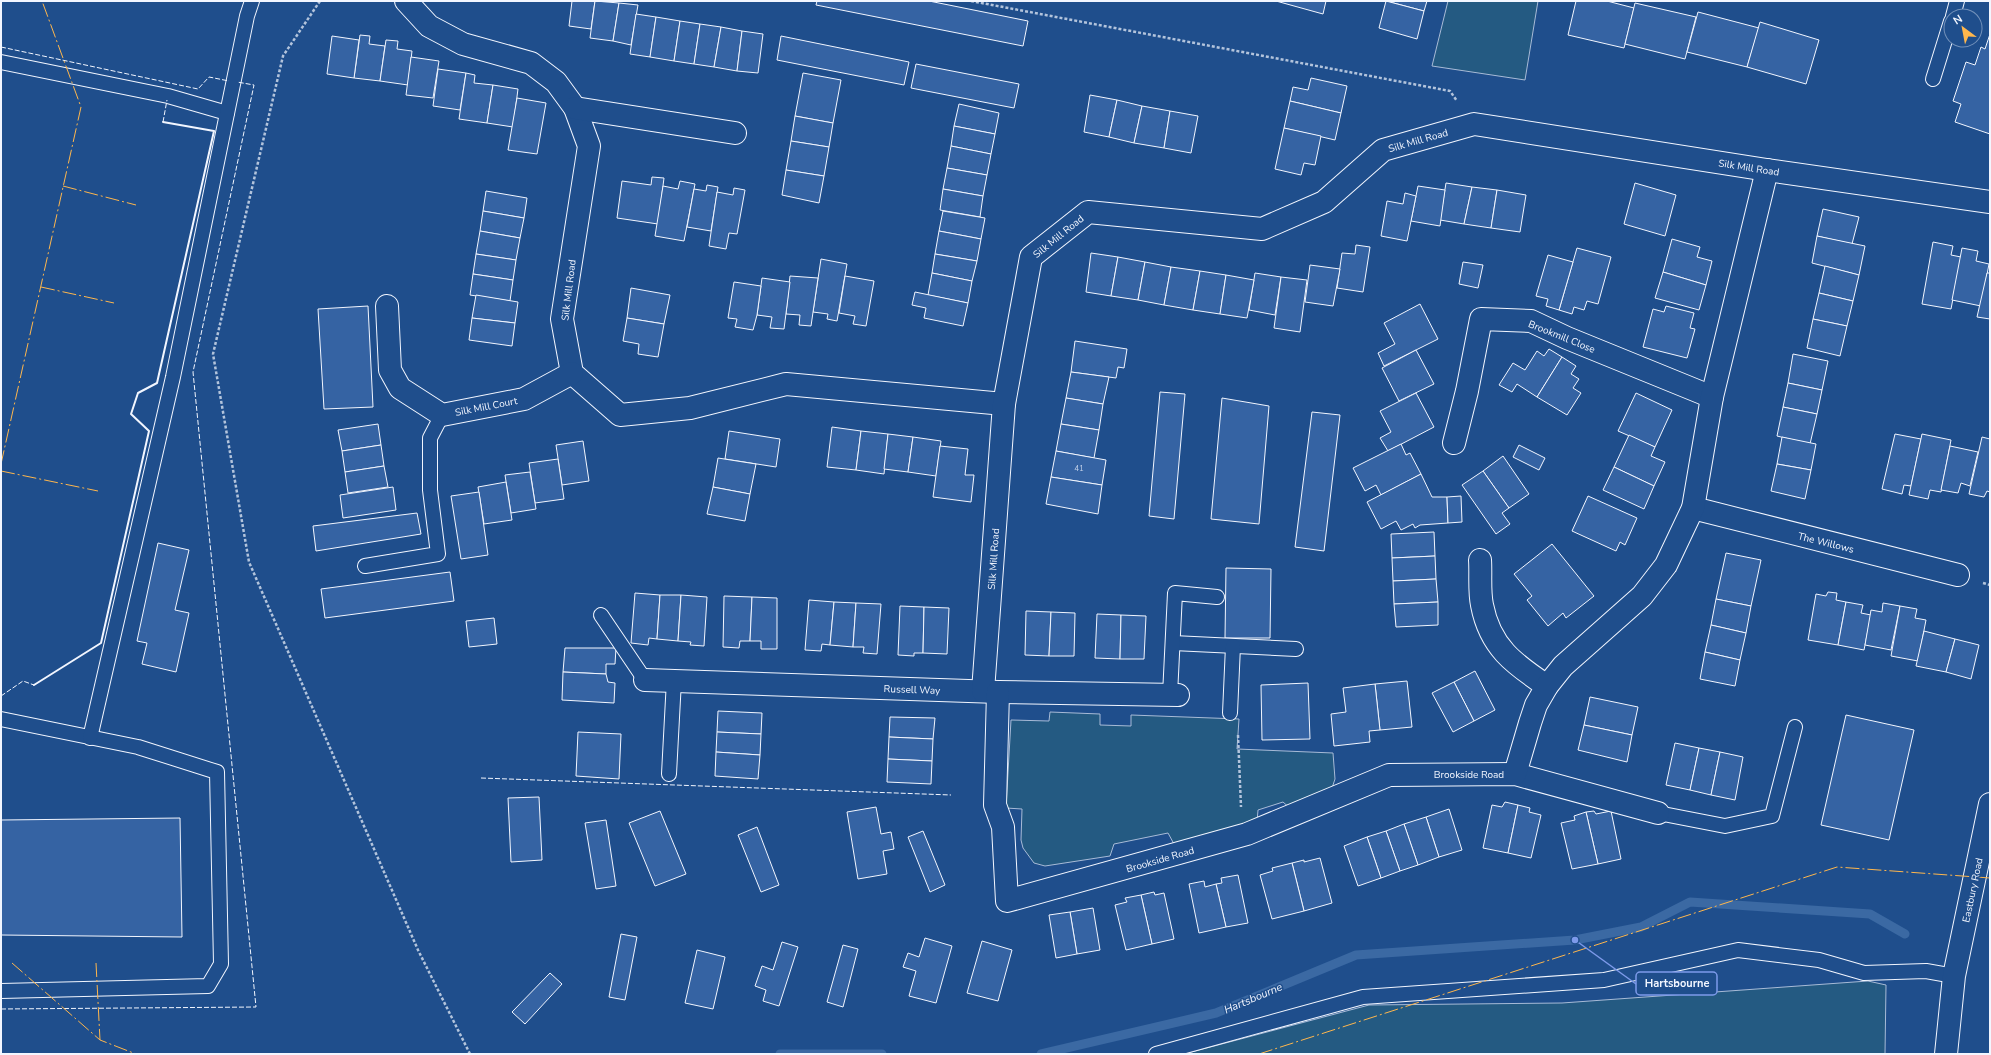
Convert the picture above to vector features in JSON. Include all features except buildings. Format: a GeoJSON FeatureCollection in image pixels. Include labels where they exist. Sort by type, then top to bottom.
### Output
{"type":"FeatureCollection","features":[{"type":"Feature","properties":{"kind":"street","name":"Silk Mill Road"},"geometry":{"type":"LineString","coordinates":[[406,1],[429,26],[463,44],[532,63],[556,82],[575,108],[589,146],[562,319],[572,373]]}},
{"type":"Feature","properties":{"kind":"street"},"geometry":{"type":"LineString","coordinates":[[575,108],[735,133]]}},
{"type":"Feature","properties":{"kind":"street","name":"Silk Mill Road"},"geometry":{"type":"LineString","coordinates":[[990,691],[1004,404],[1031,257],[1088,212],[1262,229],[1324,202],[1383,150],[1474,124],[1767,170],[1990,202]]}},
{"type":"Feature","properties":{"kind":"street","name":"Brookside Road"},"geometry":{"type":"LineString","coordinates":[[1515,774],[1536,705],[1547,686],[1563,666],[1642,596],[1666,565],[1694,508],[1712,397],[1767,170]]}},
{"type":"Feature","properties":{"kind":"street"},"geometry":{"type":"LineString","coordinates":[[387,306],[390,370],[400,388],[442,415]]}},
{"type":"Feature","properties":{"kind":"street","name":"Brookmill Close"},"geometry":{"type":"LineString","coordinates":[[1454,443],[1467,391],[1481,319],[1531,321],[1567,338],[1712,397]]}},
{"type":"Feature","properties":{"kind":"street"},"geometry":{"type":"LineString","coordinates":[[572,373],[620,416],[690,408],[786,384],[1004,404]]}},
{"type":"Feature","properties":{"kind":"street","name":"Silk Mill Court"},"geometry":{"type":"LineString","coordinates":[[442,415],[524,399],[572,373]]}},
{"type":"Feature","properties":{"kind":"street","name":"The Willows"},"geometry":{"type":"LineString","coordinates":[[1694,508],[1958,575]]}},
{"type":"Feature","properties":{"kind":"street"},"geometry":{"type":"LineString","coordinates":[[1480,560],[1481,604],[1489,629],[1505,655],[1518,667],[1547,686]]}},
{"type":"Feature","properties":{"kind":"street","name":"Russell Way"},"geometry":{"type":"LineString","coordinates":[[645,680],[990,691],[1174,695]]}},
{"type":"Feature","properties":{"kind":"street","name":"Brookside Road"},"geometry":{"type":"LineString","coordinates":[[990,691],[995,805],[1003,827],[1007,901],[1247,834],[1389,775],[1515,774],[1658,813]]}},
{"type":"Feature","properties":{"kind":"street","name":"Eastbury Road"},"geometry":{"type":"LineString","coordinates":[[1946,1054],[1954,976],[1990,804]]}},
{"type":"Feature","properties":{"kind":"lane"},"geometry":{"type":"LineString","coordinates":[[90,738],[173,377],[247,16],[252,1]]}},
{"type":"Feature","properties":{"kind":"lane"},"geometry":{"type":"LineString","coordinates":[[1933,79],[1943,47]]}},
{"type":"Feature","properties":{"kind":"lane"},"geometry":{"type":"LineString","coordinates":[[1,62],[168,96],[227,113]]}},
{"type":"Feature","properties":{"kind":"lane"},"geometry":{"type":"LineString","coordinates":[[365,566],[438,554],[430,490],[430,438],[442,415]]}},
{"type":"Feature","properties":{"kind":"lane"},"geometry":{"type":"LineString","coordinates":[[1174,695],[1173,643],[1175,593],[1217,596]]}},
{"type":"Feature","properties":{"kind":"lane"},"geometry":{"type":"LineString","coordinates":[[601,615],[645,680]]}},
{"type":"Feature","properties":{"kind":"lane"},"geometry":{"type":"LineString","coordinates":[[1173,643],[1296,649]]}},
{"type":"Feature","properties":{"kind":"lane"},"geometry":{"type":"LineString","coordinates":[[1230,713],[1233,646]]}},
{"type":"Feature","properties":{"kind":"lane"},"geometry":{"type":"LineString","coordinates":[[669,774],[674,680]]}},
{"type":"Feature","properties":{"kind":"lane"},"geometry":{"type":"LineString","coordinates":[[1,719],[138,747],[217,772],[221,964],[208,986],[1,991]]}},
{"type":"Feature","properties":{"kind":"lane"},"geometry":{"type":"LineString","coordinates":[[1658,813],[1725,826],[1772,816],[1794,727]]}},
{"type":"Feature","properties":{"kind":"lane"},"geometry":{"type":"LineString","coordinates":[[1156,1054],[1363,997],[1604,980],[1738,950],[1819,960],[1864,973],[1926,971],[1954,976]]}},
{"type":"Feature","properties":{"kind":"path"},"geometry":{"type":"LineString","coordinates":[[320,1],[283,56],[213,354],[249,562],[418,950],[470,1054]]}},
{"type":"Feature","properties":{"kind":"path"},"geometry":{"type":"LineString","coordinates":[[971,1],[1450,91],[1474,124]]}},
{"type":"Feature","properties":{"kind":"path"},"geometry":{"type":"LineString","coordinates":[[1230,713],[1238,723],[1241,816],[1247,834]]}},
{"type":"Feature","properties":{"kind":"shaded area"},"geometry":{"type":"Polygon","coordinates":[[[1448,1],[1538,1],[1525,80],[1432,66],[1448,1]]]}},
{"type":"Feature","properties":{"kind":"shaded area"},"geometry":{"type":"Polygon","coordinates":[[[1050,712],[1100,714],[1100,725],[1131,726],[1131,715],[1239,719],[1237,749],[1333,753],[1335,779],[1332,788],[1291,809],[1283,802],[1258,810],[1257,822],[1174,844],[1168,833],[1114,844],[1110,856],[1045,866],[1034,863],[1023,848],[1021,840],[1022,809],[1006,808],[1011,720],[1049,721],[1050,712]]]}},
{"type":"Feature","properties":{"kind":"shaded area"},"geometry":{"type":"Polygon","coordinates":[[[1868,981],[1886,985],[1885,1054],[1184,1054],[1369,1005],[1562,1003],[1868,981]]]}},
{"type":"Feature","properties":{"kind":"waterway","name":"Hartsbourne"},"geometry":{"type":"LineString","coordinates":[[1041,1054],[1216,1013],[1356,955],[1575,940],[1641,927],[1690,902],[1870,914],[1905,934]]}},
{"type":"Feature","properties":{"kind":"waterway","name":"Hartsbourne"},"geometry":{"type":"LineString","coordinates":[[780,1054],[882,1054]]}},
{"type":"Feature","properties":{"kind":"fence"},"geometry":{"type":"LineString","coordinates":[[1,47],[198,89],[209,77],[229,81]]}},
{"type":"Feature","properties":{"kind":"fence"},"geometry":{"type":"LineString","coordinates":[[1,1009],[256,1007],[193,372],[254,85],[237,82]]}},
{"type":"Feature","properties":{"kind":"fence"},"geometry":{"type":"LineString","coordinates":[[163,122],[167,100]]}},
{"type":"Feature","properties":{"kind":"fence"},"geometry":{"type":"LineString","coordinates":[[1,696],[23,681],[34,685]]}},
{"type":"Feature","properties":{"kind":"fence"},"geometry":{"type":"LineString","coordinates":[[481,778],[951,795]]}},
{"type":"Feature","properties":{"kind":"wall"},"geometry":{"type":"LineString","coordinates":[[34,685],[101,643],[149,431],[131,414],[138,393],[157,383],[214,131],[163,122]]}},
{"type":"Feature","properties":{"kind":"power"},"geometry":{"type":"LineString","coordinates":[[1,464],[81,107],[42,1]]}},
{"type":"Feature","properties":{"kind":"power"},"geometry":{"type":"LineString","coordinates":[[63,186],[136,205]]}},
{"type":"Feature","properties":{"kind":"power"},"geometry":{"type":"LineString","coordinates":[[41,287],[114,303]]}},
{"type":"Feature","properties":{"kind":"power"},"geometry":{"type":"LineString","coordinates":[[1,471],[98,491]]}},
{"type":"Feature","properties":{"kind":"power"},"geometry":{"type":"LineString","coordinates":[[1259,1054],[1837,867],[1990,878]]}},
{"type":"Feature","properties":{"kind":"power"},"geometry":{"type":"LineString","coordinates":[[12,963],[100,1040],[136,1054]]}},
{"type":"Feature","properties":{"kind":"power"},"geometry":{"type":"LineString","coordinates":[[96,963],[100,1040]]}},
{"type":"Feature","properties":{"kind":"place","name":"Hartsbourne"},"geometry":{"type":"Point","coordinates":[1575,940]}}]}
